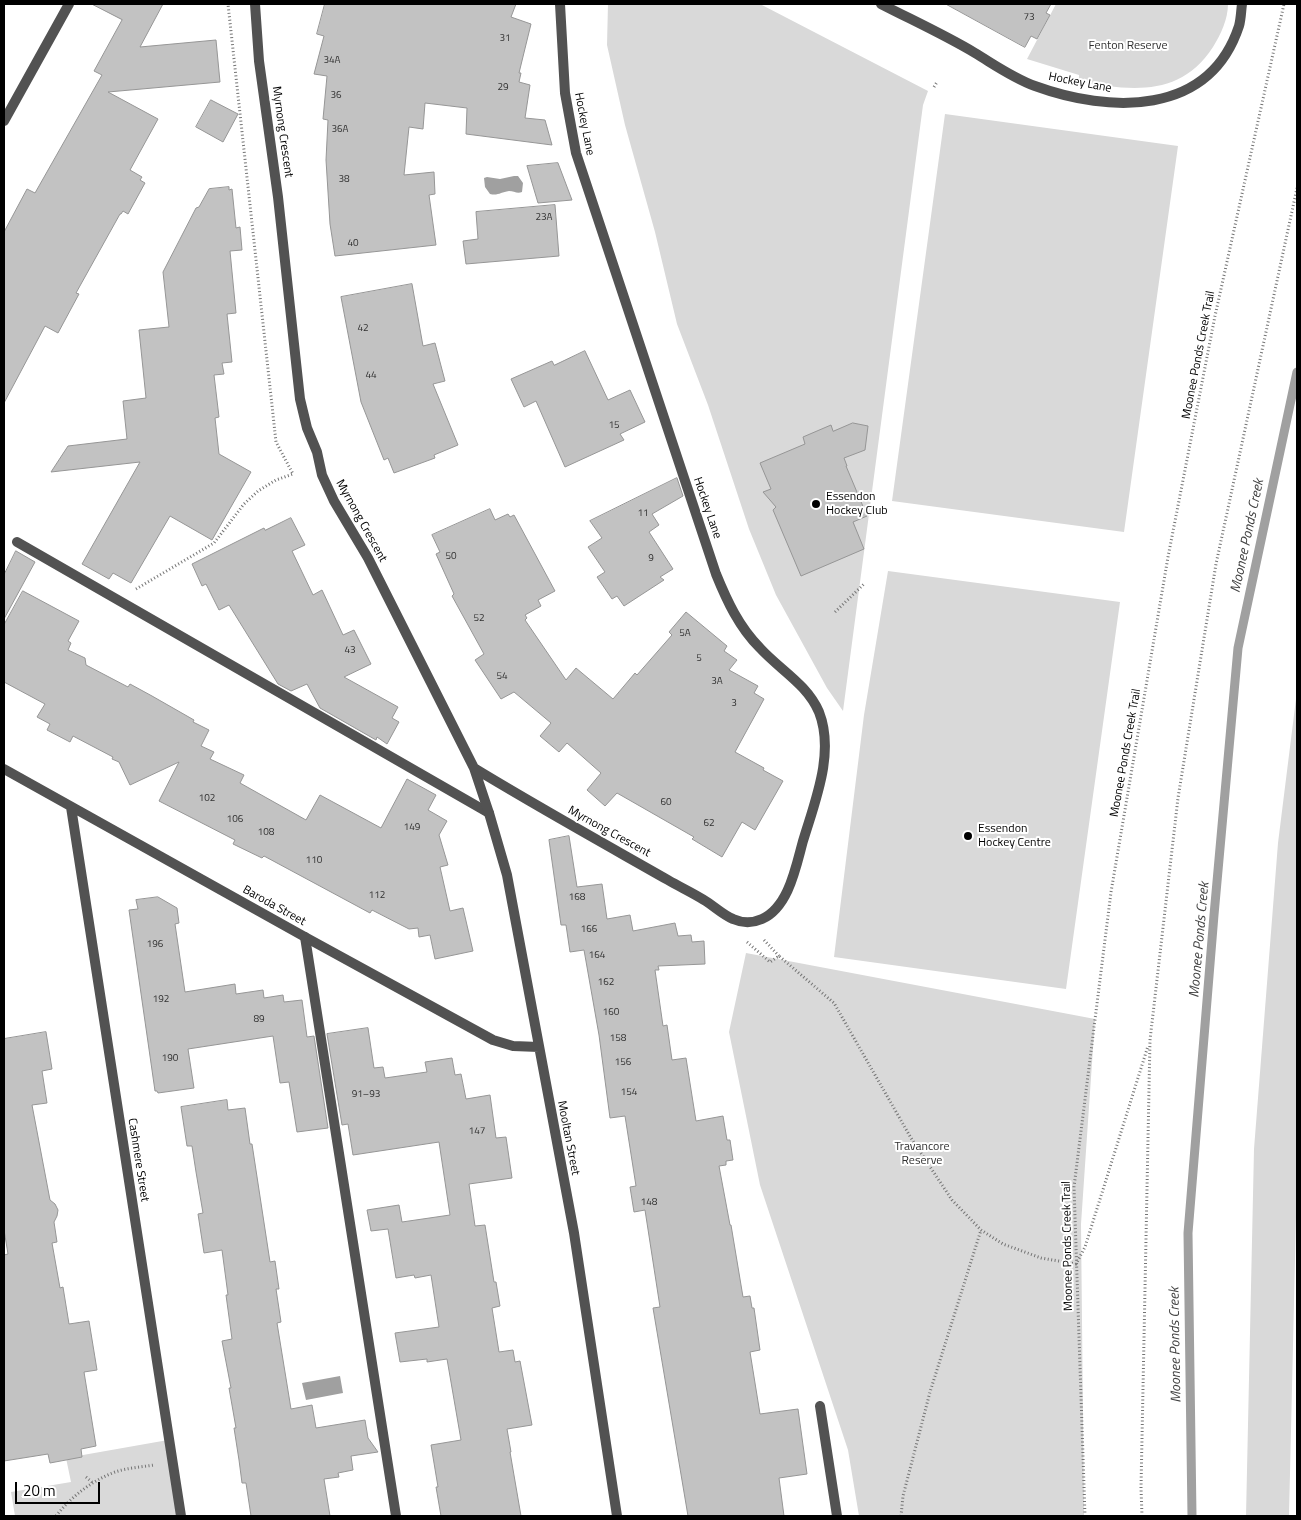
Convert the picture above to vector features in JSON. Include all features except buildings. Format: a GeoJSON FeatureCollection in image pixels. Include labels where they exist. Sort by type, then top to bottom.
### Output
{"type":"FeatureCollection","features":[{"type":"Feature","properties":{"kind":"street"},"geometry":{"type":"LineString","coordinates":[[4,120],[69,4]]}},
{"type":"Feature","properties":{"kind":"street","name":"Myrnong Crescent"},"geometry":{"type":"LineString","coordinates":[[255,4],[259,61],[278,196],[300,399],[307,428],[317,452],[322,475],[334,501],[368,558],[474,768],[549,813],[704,900]]}},
{"type":"Feature","properties":{"kind":"street","name":"Hockey Lane"},"geometry":{"type":"LineString","coordinates":[[560,4],[565,93],[576,153],[716,574],[728,603],[741,625],[761,649],[800,683],[812,697],[824,732],[825,750],[820,782],[791,880],[779,905],[771,914],[761,919],[746,922],[732,919],[704,900]]}},
{"type":"Feature","properties":{"kind":"street","name":"Hockey Lane"},"geometry":{"type":"LineString","coordinates":[[881,4],[976,53],[997,67],[1028,83],[1067,95],[1117,103],[1165,99],[1186,91],[1200,81],[1215,68],[1230,48],[1239,25],[1242,4]]}},
{"type":"Feature","properties":{"kind":"street"},"geometry":{"type":"LineString","coordinates":[[17,542],[490,813]]}},
{"type":"Feature","properties":{"kind":"street","name":"Mooltan Street"},"geometry":{"type":"LineString","coordinates":[[474,768],[490,813],[507,875],[574,1233],[617,1516]]}},
{"type":"Feature","properties":{"kind":"street","name":"Baroda Street"},"geometry":{"type":"LineString","coordinates":[[4,769],[493,1040],[513,1046],[539,1047]]}},
{"type":"Feature","properties":{"kind":"street","name":"Cashmere Street"},"geometry":{"type":"LineString","coordinates":[[71,807],[181,1516]]}},
{"type":"Feature","properties":{"kind":"street"},"geometry":{"type":"LineString","coordinates":[[305,937],[396,1516]]}},
{"type":"Feature","properties":{"kind":"street"},"geometry":{"type":"LineString","coordinates":[[820,1406],[837,1516]]}},
{"type":"Feature","properties":{"kind":"path"},"geometry":{"type":"LineString","coordinates":[[117,600],[214,542],[244,504],[258,491],[276,480],[293,474],[276,442],[228,4]]}},
{"type":"Feature","properties":{"kind":"path","name":"Moonee Ponds Creek Trail"},"geometry":{"type":"LineString","coordinates":[[1085,1516],[1074,1187],[1111,892],[1168,557],[1215,316],[1284,4]]}},
{"type":"Feature","properties":{"kind":"path"},"geometry":{"type":"LineString","coordinates":[[934,87],[937,82]]}},
{"type":"Feature","properties":{"kind":"path"},"geometry":{"type":"LineString","coordinates":[[1142,1516],[1150,1040],[1178,798],[1216,564],[1297,188]]}},
{"type":"Feature","properties":{"kind":"path"},"geometry":{"type":"LineString","coordinates":[[835,612],[864,584]]}},
{"type":"Feature","properties":{"kind":"path"},"geometry":{"type":"LineString","coordinates":[[744,939],[770,962],[779,956],[834,1003],[911,1138],[952,1200],[980,1230],[1003,1244],[1041,1258],[1076,1264],[1085,1247],[1150,1040]]}},
{"type":"Feature","properties":{"kind":"path"},"geometry":{"type":"LineString","coordinates":[[901,1516],[905,1486],[930,1392],[980,1230]]}},
{"type":"Feature","properties":{"kind":"path"},"geometry":{"type":"LineString","coordinates":[[56,1516],[66,1502],[93,1483],[115,1472],[172,1462]]}},
{"type":"Feature","properties":{"kind":"path"},"geometry":{"type":"LineString","coordinates":[[86,1477],[93,1483]]}},
{"type":"Feature","properties":{"kind":"green space"},"geometry":{"type":"Polygon","coordinates":[[[608,4],[760,4],[928,91],[923,105],[843,711],[827,688],[776,595],[749,529],[708,405],[677,324],[655,232],[625,125],[607,45],[608,4]]]}},
{"type":"Feature","properties":{"kind":"green space","name":"Fenton Reserve"},"geometry":{"type":"Polygon","coordinates":[[[1056,4],[1228,4],[1227,15],[1221,32],[1213,47],[1200,63],[1185,75],[1170,83],[1136,88],[1079,82],[1079,75],[1027,59],[1056,4]]]}},
{"type":"Feature","properties":{"kind":"green space"},"geometry":{"type":"Polygon","coordinates":[[[945,114],[1178,146],[1124,532],[892,501],[945,114]]]}},
{"type":"Feature","properties":{"kind":"green space","name":"Essendon Hockey Centre"},"geometry":{"type":"Polygon","coordinates":[[[888,571],[1120,602],[1066,989],[834,957],[864,715],[888,571]]]}},
{"type":"Feature","properties":{"kind":"green space"},"geometry":{"type":"Polygon","coordinates":[[[1297,691],[1297,1174],[1289,1516],[1246,1516],[1254,1149],[1278,843],[1297,691]]]}},
{"type":"Feature","properties":{"kind":"green space","name":"Travancore Reserve"},"geometry":{"type":"Polygon","coordinates":[[[746,953],[1095,1019],[1081,1224],[1084,1516],[859,1516],[848,1450],[760,1185],[729,1032],[746,953]]]}},
{"type":"Feature","properties":{"kind":"green space"},"geometry":{"type":"Polygon","coordinates":[[[168,1440],[181,1516],[15,1516],[11,1492],[71,1482],[66,1458],[168,1440]]]}},
{"type":"Feature","properties":{"kind":"shaded area"},"geometry":{"type":"Polygon","coordinates":[[[518,176],[523,183],[522,192],[509,191],[490,194],[485,187],[484,178],[500,179],[518,176]]]}},
{"type":"Feature","properties":{"kind":"shaded area"},"geometry":{"type":"Polygon","coordinates":[[[340,1376],[343,1393],[306,1400],[302,1383],[340,1376]]]}},
{"type":"Feature","properties":{"kind":"waterway","name":"Moonee Ponds Creek"},"geometry":{"type":"LineString","coordinates":[[1192,1516],[1188,1233],[1238,648],[1297,372]]}},
{"type":"Feature","properties":{"kind":"place","name":"Essendon Hockey Club"},"geometry":{"type":"Point","coordinates":[816,504]}},
{"type":"Feature","properties":{"kind":"place","name":"Essendon Hockey Centre"},"geometry":{"type":"Point","coordinates":[968,836]}}]}
